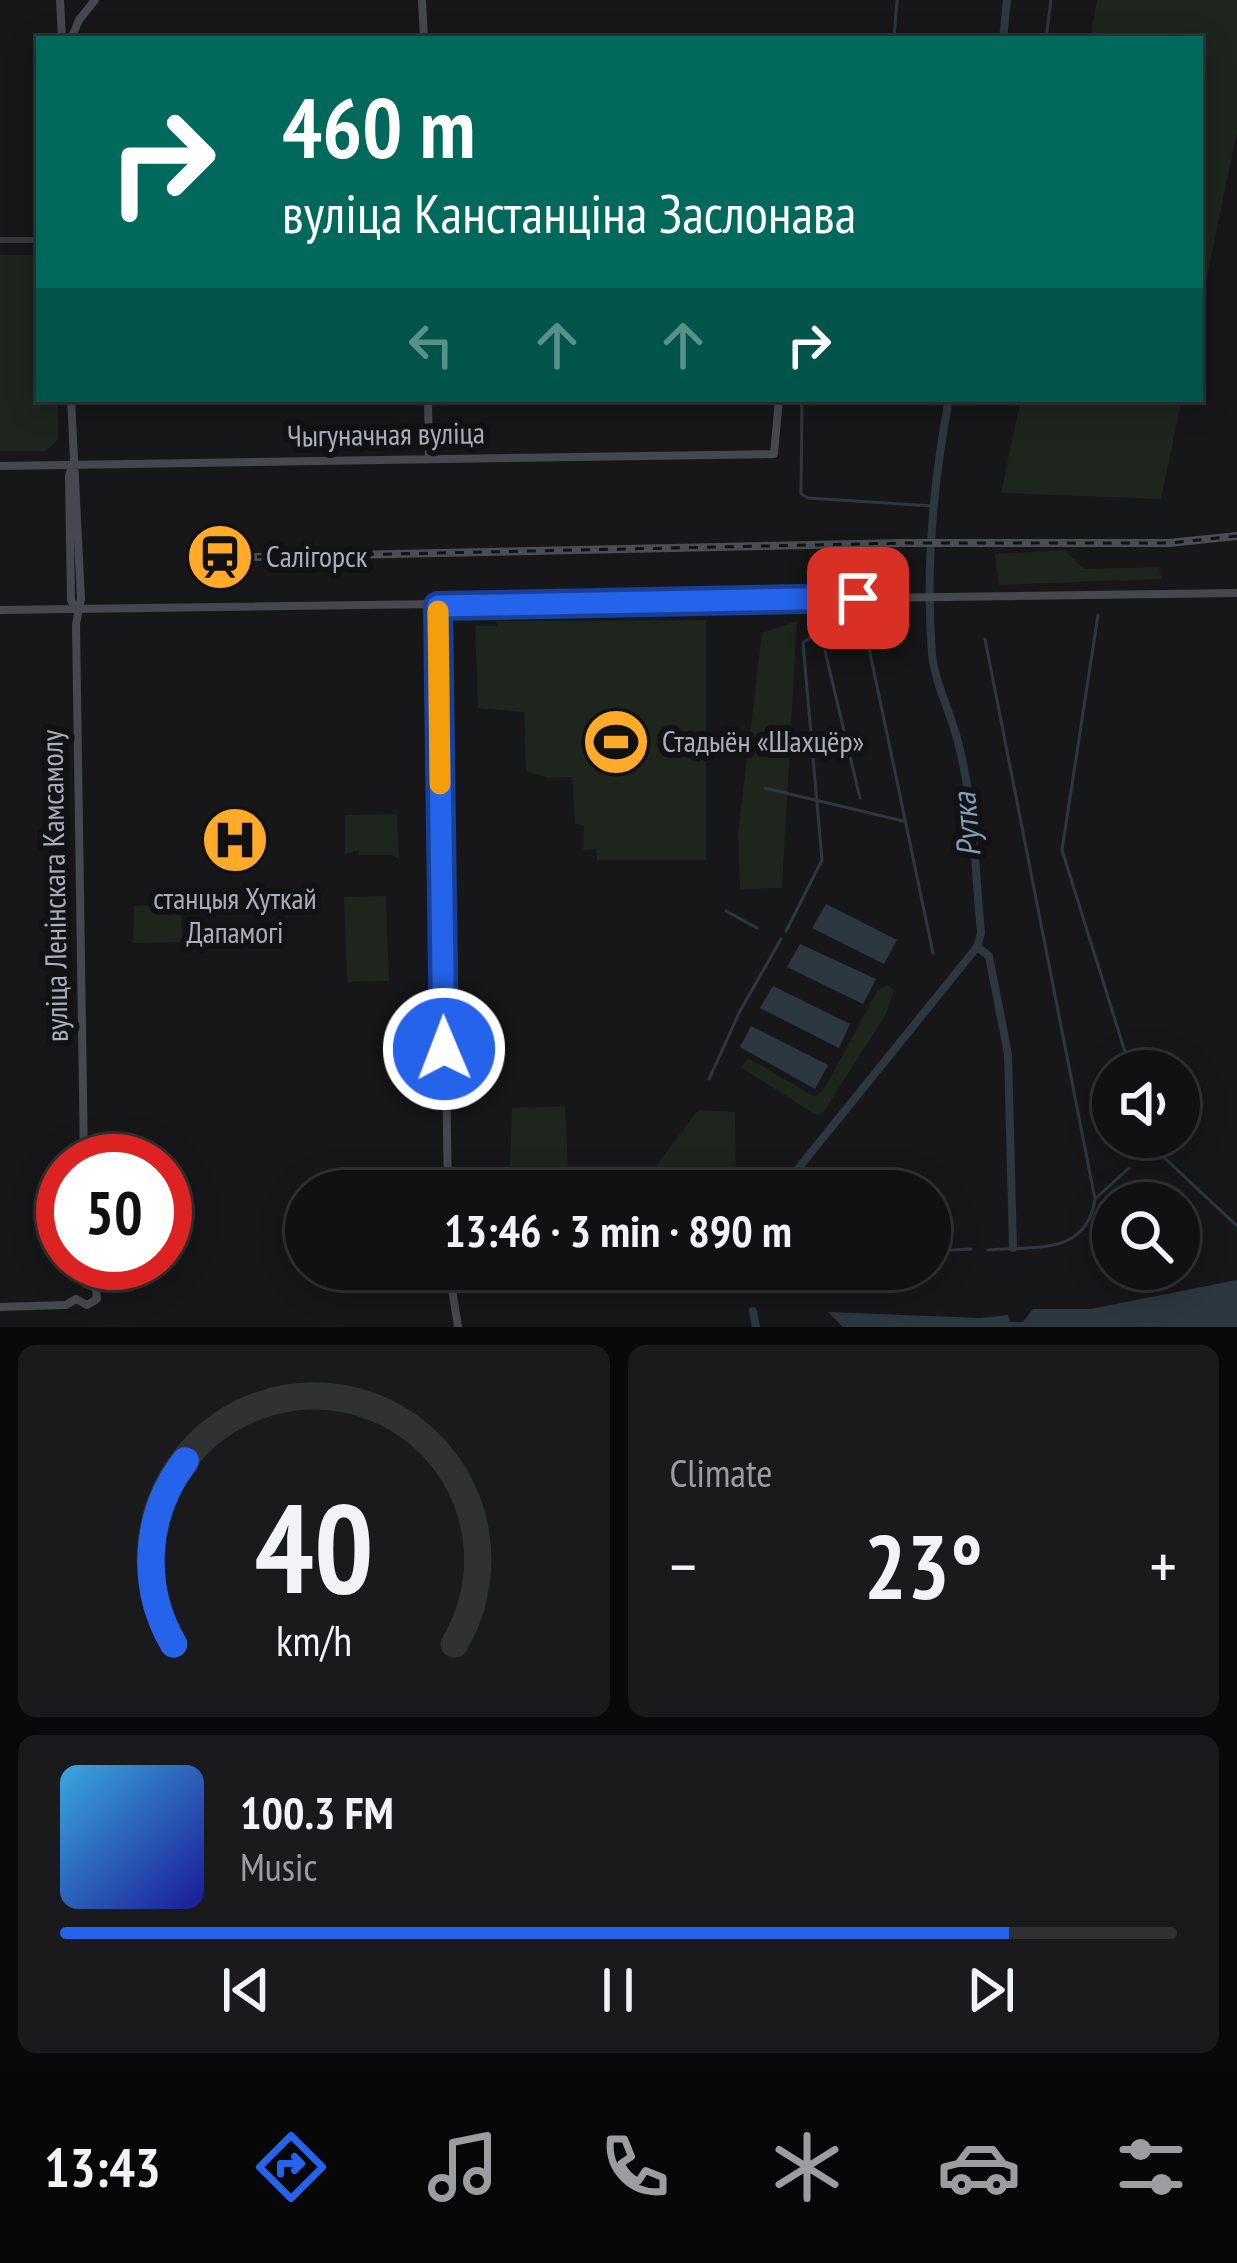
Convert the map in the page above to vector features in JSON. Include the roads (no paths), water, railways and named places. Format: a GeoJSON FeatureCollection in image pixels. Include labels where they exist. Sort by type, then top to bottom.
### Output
{"type":"FeatureCollection","features":[{"type":"Feature","properties":{"kind":"main road"},"geometry":{"type":"LineString","coordinates":[[60,0],[66,36]]}},
{"type":"Feature","properties":{"kind":"main road"},"geometry":{"type":"LineString","coordinates":[[68,36],[95,0]]}},
{"type":"Feature","properties":{"kind":"main road"},"geometry":{"type":"LineString","coordinates":[[422,0],[424,36]]}},
{"type":"Feature","properties":{"kind":"main road","name":"вуліца Ленінскага Камсамолу"},"geometry":{"type":"LineString","coordinates":[[71,402],[81,599],[76,610],[84,1134]]}},
{"type":"Feature","properties":{"kind":"main road"},"geometry":{"type":"LineString","coordinates":[[428,402],[429,457]]}},
{"type":"Feature","properties":{"kind":"main road","name":"Чыгуначная вуліца"},"geometry":{"type":"LineString","coordinates":[[0,466],[773,454],[779,402]]}},
{"type":"Feature","properties":{"kind":"main road"},"geometry":{"type":"LineString","coordinates":[[0,610],[1237,593]]}},
{"type":"Feature","properties":{"kind":"main road"},"geometry":{"type":"LineString","coordinates":[[438,606],[448,1170]]}},
{"type":"Feature","properties":{"kind":"main road"},"geometry":{"type":"LineString","coordinates":[[76,1299],[77,1290]]}},
{"type":"Feature","properties":{"kind":"main road"},"geometry":{"type":"LineString","coordinates":[[76,1299],[87,1305],[97,1299],[96,1290]]}},
{"type":"Feature","properties":{"kind":"main road"},"geometry":{"type":"LineString","coordinates":[[453,1290],[458,1327]]}},
{"type":"Feature","properties":{"kind":"main road"},"geometry":{"type":"LineString","coordinates":[[0,1307],[65,1305],[76,1299]]}},
{"type":"Feature","properties":{"kind":"street"},"geometry":{"type":"LineString","coordinates":[[0,240],[36,240]]}},
{"type":"Feature","properties":{"kind":"waterway"},"geometry":{"type":"LineString","coordinates":[[894,36],[897,0]]}},
{"type":"Feature","properties":{"kind":"waterway","name":"Рутка"},"geometry":{"type":"LineString","coordinates":[[1003,36],[1007,0]]}},
{"type":"Feature","properties":{"kind":"waterway"},"geometry":{"type":"LineString","coordinates":[[1046,36],[1051,0]]}},
{"type":"Feature","properties":{"kind":"waterway"},"geometry":{"type":"LineString","coordinates":[[802,402],[801,494],[933,506]]}},
{"type":"Feature","properties":{"kind":"waterway","name":"Рутка"},"geometry":{"type":"LineString","coordinates":[[949,402],[932,526],[932,654],[968,789],[981,933],[977,947],[989,956],[1008,1054],[1013,1248]]}},
{"type":"Feature","properties":{"kind":"waterway"},"geometry":{"type":"LineString","coordinates":[[1098,615],[1062,850],[1124,1050]]}},
{"type":"Feature","properties":{"kind":"waterway"},"geometry":{"type":"LineString","coordinates":[[786,931],[822,860],[803,643],[811,637],[897,633]]}},
{"type":"Feature","properties":{"kind":"waterway"},"geometry":{"type":"LineString","coordinates":[[985,639],[1095,1199],[1090,1217],[1070,1239],[1040,1247],[988,1250]]}},
{"type":"Feature","properties":{"kind":"waterway"},"geometry":{"type":"LineString","coordinates":[[869,648],[933,953]]}},
{"type":"Feature","properties":{"kind":"waterway"},"geometry":{"type":"LineString","coordinates":[[825,651],[860,798]]}},
{"type":"Feature","properties":{"kind":"waterway"},"geometry":{"type":"LineString","coordinates":[[765,788],[903,821]]}},
{"type":"Feature","properties":{"kind":"waterway"},"geometry":{"type":"LineString","coordinates":[[726,911],[757,928]]}},
{"type":"Feature","properties":{"kind":"waterway"},"geometry":{"type":"LineString","coordinates":[[709,1079],[781,939]]}},
{"type":"Feature","properties":{"kind":"waterway"},"geometry":{"type":"LineString","coordinates":[[797,1170],[977,947]]}},
{"type":"Feature","properties":{"kind":"waterway"},"geometry":{"type":"LineString","coordinates":[[1165,1158],[1237,1226]]}},
{"type":"Feature","properties":{"kind":"waterway"},"geometry":{"type":"LineString","coordinates":[[1114,1182],[1129,1168]]}},
{"type":"Feature","properties":{"kind":"waterway"},"geometry":{"type":"LineString","coordinates":[[951,1250],[971,1249]]}},
{"type":"Feature","properties":{"kind":"waterway"},"geometry":{"type":"LineString","coordinates":[[753,1311],[756,1327]]}},
{"type":"Feature","properties":{"kind":"railway"},"geometry":{"type":"LineString","coordinates":[[203,558],[905,543],[1169,543],[1237,536]]}},
{"type":"Feature","properties":{"kind":"place","name":"Салігорск"},"geometry":{"type":"Point","coordinates":[220,557]}},
{"type":"Feature","properties":{"kind":"place","name":"Стадыён «Шахцёр»"},"geometry":{"type":"Point","coordinates":[616,742]}},
{"type":"Feature","properties":{"kind":"place","name":"станцыя Хуткай Дапамогі"},"geometry":{"type":"Point","coordinates":[235,840]}}]}
